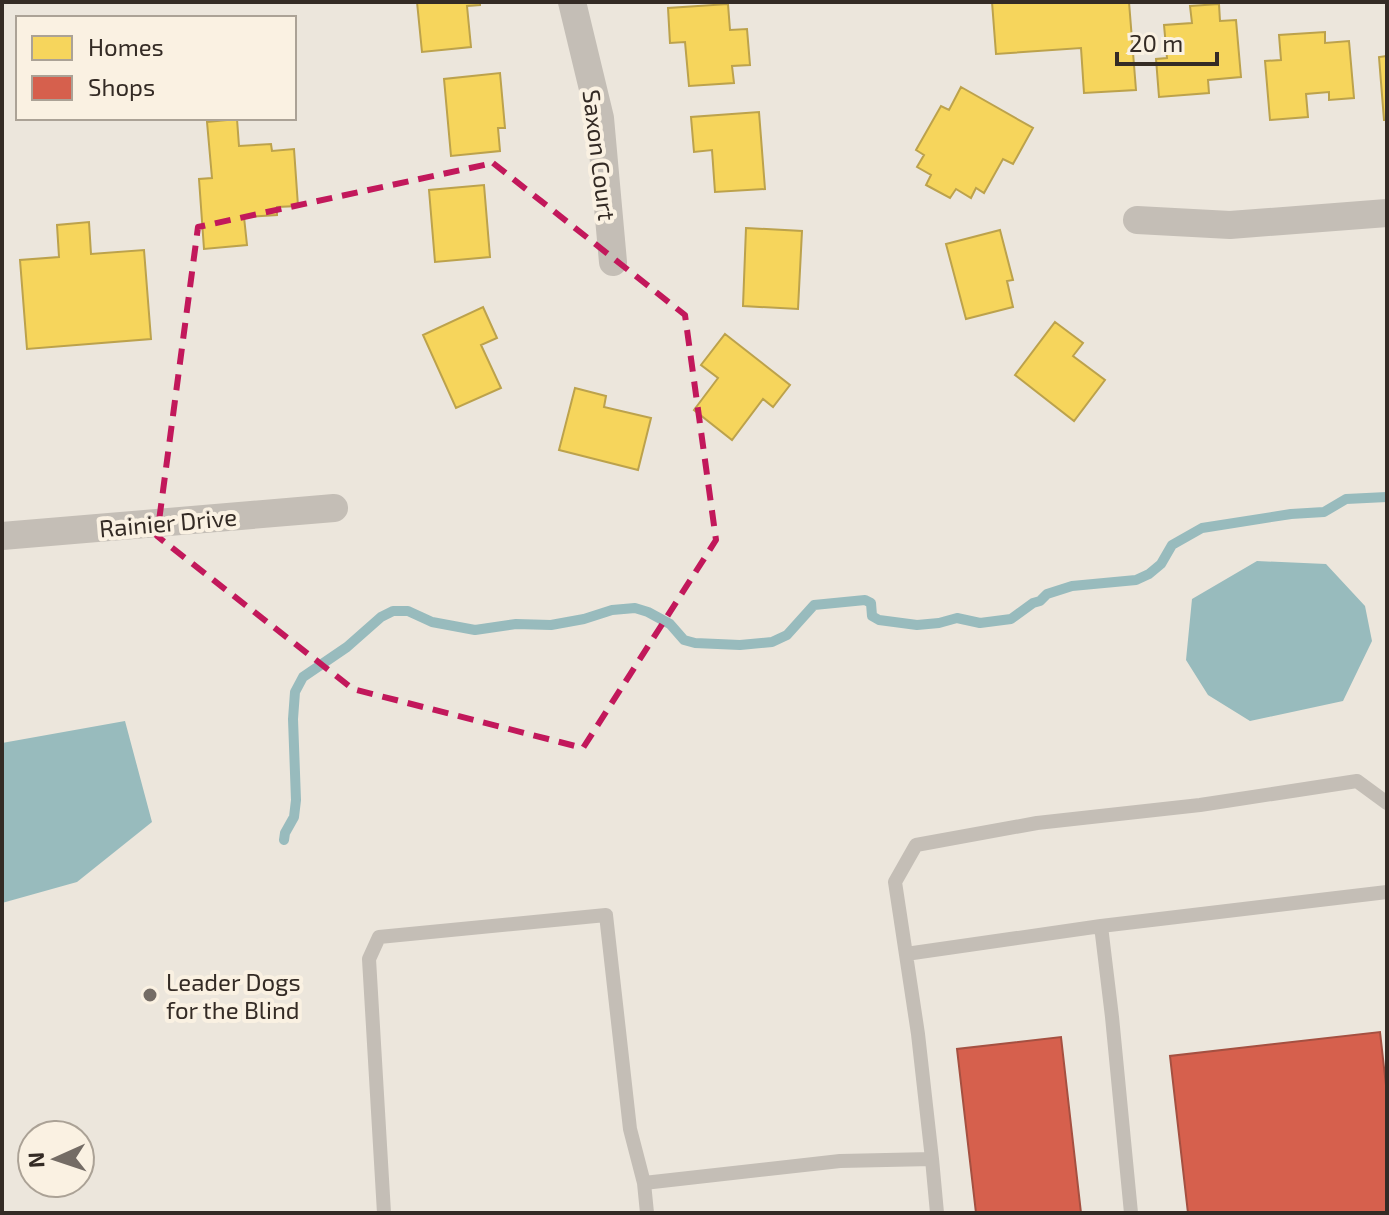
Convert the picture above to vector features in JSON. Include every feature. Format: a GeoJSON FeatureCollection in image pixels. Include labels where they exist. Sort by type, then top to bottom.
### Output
{"type":"FeatureCollection","features":[{"type":"Feature","properties":{"kind":"street","name":"Saxon Court"},"geometry":{"type":"LineString","coordinates":[[572,2],[600,118],[613,262]]}},
{"type":"Feature","properties":{"kind":"street"},"geometry":{"type":"LineString","coordinates":[[1137,220],[1230,225],[1387,213]]}},
{"type":"Feature","properties":{"kind":"street","name":"Rainier Drive"},"geometry":{"type":"LineString","coordinates":[[2,536],[334,508]]}},
{"type":"Feature","properties":{"kind":"lane"},"geometry":{"type":"LineString","coordinates":[[937,1213],[918,1034],[895,882],[916,845],[1037,823],[1200,805],[1357,781],[1387,803]]}},
{"type":"Feature","properties":{"kind":"lane"},"geometry":{"type":"LineString","coordinates":[[906,954],[1101,926],[1387,892]]}},
{"type":"Feature","properties":{"kind":"lane"},"geometry":{"type":"LineString","coordinates":[[384,1213],[369,959],[379,937],[606,915],[630,1129],[644,1183],[647,1213]]}},
{"type":"Feature","properties":{"kind":"lane"},"geometry":{"type":"LineString","coordinates":[[1101,926],[1131,1213]]}},
{"type":"Feature","properties":{"kind":"lane"},"geometry":{"type":"LineString","coordinates":[[644,1183],[840,1161],[932,1159]]}},
{"type":"Feature","properties":{"kind":"highlighted area"},"geometry":{"type":"Polygon","coordinates":[[[493,163],[685,315],[716,540],[583,748],[353,689],[157,536],[198,227],[493,163]]]}},
{"type":"Feature","properties":{"kind":"water"},"geometry":{"type":"Polygon","coordinates":[[[1257,561],[1326,564],[1365,606],[1372,641],[1343,701],[1250,721],[1208,695],[1186,660],[1192,599],[1257,561]]]}},
{"type":"Feature","properties":{"kind":"water"},"geometry":{"type":"Polygon","coordinates":[[[125,721],[152,822],[77,882],[2,903],[2,743],[125,721]]]}},
{"type":"Feature","properties":{"kind":"building: Homes"},"geometry":{"type":"Polygon","coordinates":[[[417,2],[480,2],[480,5],[467,6],[471,47],[422,52],[417,2]]]}},
{"type":"Feature","properties":{"kind":"building: Homes"},"geometry":{"type":"Polygon","coordinates":[[[992,2],[1129,2],[1136,90],[1084,93],[1081,48],[996,54],[992,2]]]}},
{"type":"Feature","properties":{"kind":"building: Homes"},"geometry":{"type":"Polygon","coordinates":[[[728,4],[730,30],[747,29],[750,65],[732,66],[734,83],[689,86],[685,42],[670,43],[668,8],[728,4]]]}},
{"type":"Feature","properties":{"kind":"building: Homes"},"geometry":{"type":"Polygon","coordinates":[[[1219,4],[1220,21],[1236,20],[1241,77],[1208,80],[1209,93],[1159,97],[1156,59],[1167,58],[1164,25],[1192,23],[1190,6],[1219,4]]]}},
{"type":"Feature","properties":{"kind":"building: Homes"},"geometry":{"type":"Polygon","coordinates":[[[1325,32],[1325,43],[1349,41],[1354,98],[1329,100],[1329,92],[1306,94],[1308,117],[1270,120],[1265,61],[1281,60],[1279,35],[1325,32]]]}},
{"type":"Feature","properties":{"kind":"building: Homes"},"geometry":{"type":"Polygon","coordinates":[[[1387,56],[1387,120],[1384,120],[1379,57],[1387,56]]]}},
{"type":"Feature","properties":{"kind":"building: Homes"},"geometry":{"type":"Polygon","coordinates":[[[500,73],[505,128],[498,128],[500,151],[451,156],[444,79],[500,73]]]}},
{"type":"Feature","properties":{"kind":"building: Homes"},"geometry":{"type":"Polygon","coordinates":[[[961,87],[1033,128],[1013,164],[1003,159],[984,193],[976,188],[971,198],[956,189],[950,198],[926,185],[931,175],[917,167],[924,155],[916,150],[941,106],[949,110],[961,87]]]}},
{"type":"Feature","properties":{"kind":"building: Homes"},"geometry":{"type":"Polygon","coordinates":[[[759,112],[765,189],[715,192],[712,150],[694,152],[691,117],[759,112]]]}},
{"type":"Feature","properties":{"kind":"building: Homes"},"geometry":{"type":"Polygon","coordinates":[[[237,120],[239,146],[271,144],[272,151],[294,149],[298,206],[277,207],[277,215],[244,217],[247,245],[204,249],[199,179],[212,178],[207,122],[237,120]]]}},
{"type":"Feature","properties":{"kind":"building: Homes"},"geometry":{"type":"Polygon","coordinates":[[[484,185],[490,257],[435,262],[429,190],[484,185]]]}},
{"type":"Feature","properties":{"kind":"building: Homes"},"geometry":{"type":"Polygon","coordinates":[[[89,222],[91,254],[144,250],[151,339],[27,349],[20,260],[59,257],[57,225],[89,222]]]}},
{"type":"Feature","properties":{"kind":"building: Homes"},"geometry":{"type":"Polygon","coordinates":[[[746,228],[802,231],[798,309],[743,306],[746,228]]]}},
{"type":"Feature","properties":{"kind":"building: Homes"},"geometry":{"type":"Polygon","coordinates":[[[1000,230],[1013,280],[1007,281],[1013,307],[966,319],[946,244],[1000,230]]]}},
{"type":"Feature","properties":{"kind":"building: Homes"},"geometry":{"type":"Polygon","coordinates":[[[483,307],[497,338],[481,345],[501,388],[456,408],[423,335],[483,307]]]}},
{"type":"Feature","properties":{"kind":"building: Homes"},"geometry":{"type":"Polygon","coordinates":[[[1055,322],[1083,343],[1073,356],[1105,380],[1074,421],[1015,375],[1055,322]]]}},
{"type":"Feature","properties":{"kind":"building: Homes"},"geometry":{"type":"Polygon","coordinates":[[[725,334],[790,385],[773,407],[763,399],[732,440],[694,410],[718,378],[701,365],[725,334]]]}},
{"type":"Feature","properties":{"kind":"building: Homes"},"geometry":{"type":"Polygon","coordinates":[[[575,388],[606,396],[604,407],[651,418],[638,470],[559,450],[575,388]]]}},
{"type":"Feature","properties":{"kind":"building: Shops"},"geometry":{"type":"Polygon","coordinates":[[[1380,1032],[1387,1094],[1387,1213],[1188,1213],[1170,1056],[1380,1032]]]}},
{"type":"Feature","properties":{"kind":"building: Shops"},"geometry":{"type":"Polygon","coordinates":[[[1061,1037],[1081,1213],[976,1213],[957,1049],[1061,1037]]]}},
{"type":"Feature","properties":{"kind":"waterway"},"geometry":{"type":"LineString","coordinates":[[284,840],[294,817],[296,800],[295,692],[303,677],[393,611],[408,611],[432,622],[475,630],[516,624],[551,625],[612,610],[635,608],[670,624],[684,640],[740,645],[772,642],[787,635],[814,605],[865,600],[871,603],[872,616],[879,620],[917,625],[957,618],[980,623],[1011,619],[1047,594],[1072,586],[1136,580],[1161,564],[1172,545],[1202,528],[1324,512],[1346,499],[1387,497]]}},
{"type":"Feature","properties":{"kind":"place","name":"Leader Dogs for the Blind"},"geometry":{"type":"Point","coordinates":[150,995]}}]}
